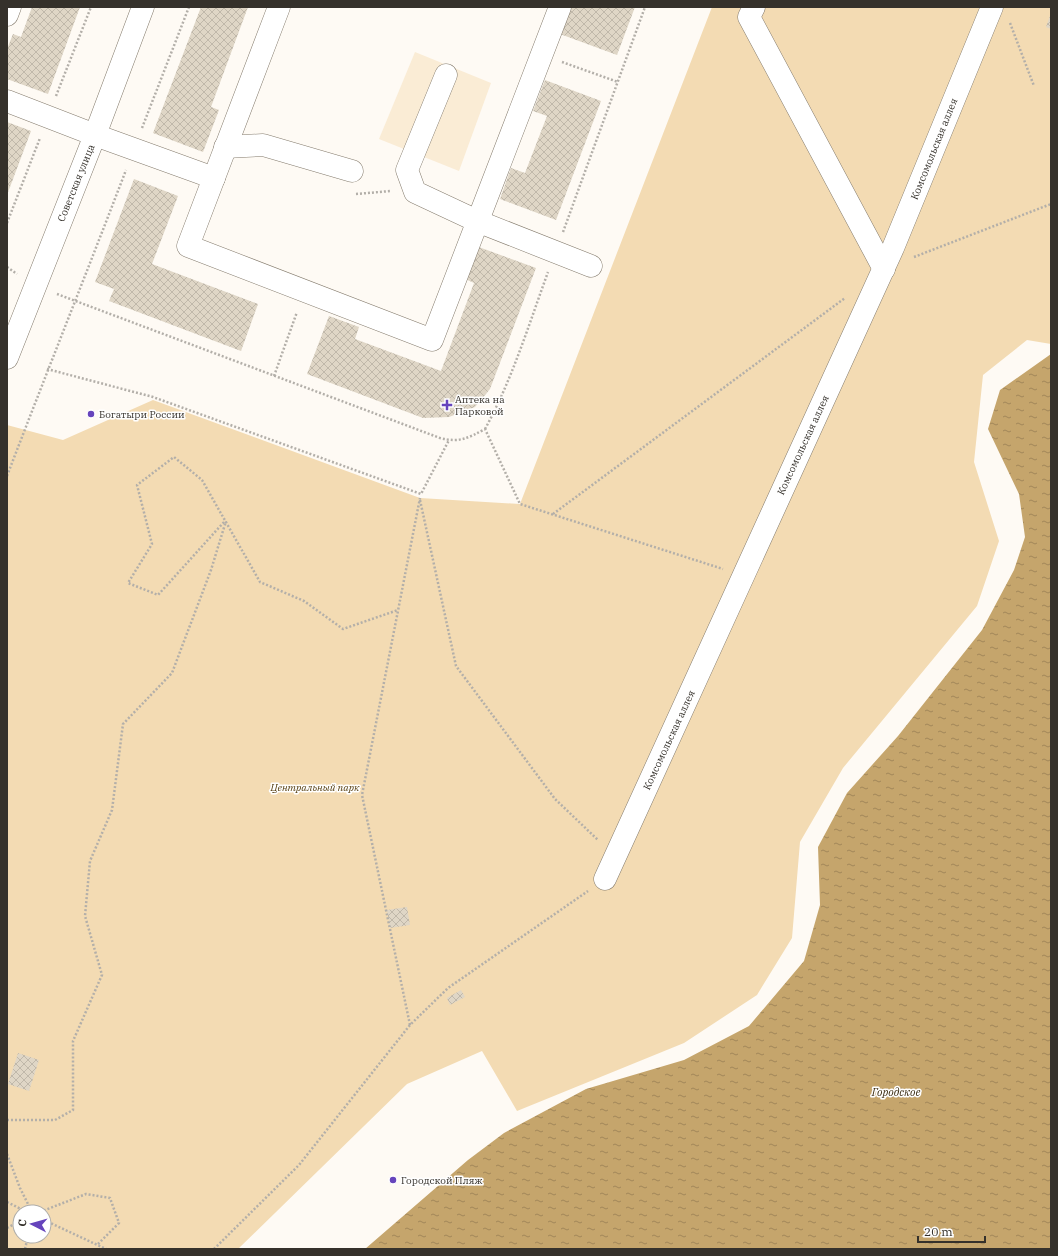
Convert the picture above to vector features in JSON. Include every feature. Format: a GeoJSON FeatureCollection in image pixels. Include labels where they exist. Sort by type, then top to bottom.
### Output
{"type":"FeatureCollection","features":[{"type":"Feature","properties":{"kind":"street"},"geometry":{"type":"LineString","coordinates":[[7,15],[10,7]]}},
{"type":"Feature","properties":{"kind":"street","name":"Советская улица"},"geometry":{"type":"LineString","coordinates":[[7,358],[95,135],[143,7]]}},
{"type":"Feature","properties":{"kind":"street"},"geometry":{"type":"LineString","coordinates":[[279,7],[188,246],[432,340],[560,7]]}},
{"type":"Feature","properties":{"kind":"street"},"geometry":{"type":"LineString","coordinates":[[754,7],[749,17],[884,269]]}},
{"type":"Feature","properties":{"kind":"street","name":"Комсомольская аллея"},"geometry":{"type":"LineString","coordinates":[[605,879],[884,269],[992,7]]}},
{"type":"Feature","properties":{"kind":"street"},"geometry":{"type":"LineString","coordinates":[[446,75],[407,170],[415,192],[477,221],[590,266]]}},
{"type":"Feature","properties":{"kind":"street"},"geometry":{"type":"LineString","coordinates":[[7,101],[214,178]]}},
{"type":"Feature","properties":{"kind":"street"},"geometry":{"type":"LineString","coordinates":[[226,147],[262,145],[352,171]]}},
{"type":"Feature","properties":{"kind":"path"},"geometry":{"type":"LineString","coordinates":[[7,268],[35,285],[274,376],[449,440],[467,438],[485,429],[496,408],[556,252],[645,7]]}},
{"type":"Feature","properties":{"kind":"path"},"geometry":{"type":"LineString","coordinates":[[1010,21],[1034,86]]}},
{"type":"Feature","properties":{"kind":"path"},"geometry":{"type":"LineString","coordinates":[[541,55],[618,82]]}},
{"type":"Feature","properties":{"kind":"path"},"geometry":{"type":"LineString","coordinates":[[884,269],[1051,204]]}},
{"type":"Feature","properties":{"kind":"path"},"geometry":{"type":"LineString","coordinates":[[274,376],[304,290]]}},
{"type":"Feature","properties":{"kind":"path"},"geometry":{"type":"LineString","coordinates":[[553,514],[845,297]]}},
{"type":"Feature","properties":{"kind":"path"},"geometry":{"type":"LineString","coordinates":[[7,476],[47,369],[75,301]]}},
{"type":"Feature","properties":{"kind":"path"},"geometry":{"type":"LineString","coordinates":[[47,369],[153,397],[421,494],[449,440]]}},
{"type":"Feature","properties":{"kind":"path"},"geometry":{"type":"LineString","coordinates":[[485,429],[520,504],[744,575]]}},
{"type":"Feature","properties":{"kind":"path"},"geometry":{"type":"LineString","coordinates":[[226,521],[158,595],[128,583],[152,544],[137,485],[174,457],[202,480],[226,521],[260,582],[304,602],[343,629],[398,610]]}},
{"type":"Feature","properties":{"kind":"path"},"geometry":{"type":"LineString","coordinates":[[410,1025],[362,795],[420,498],[456,666],[555,798],[616,856]]}},
{"type":"Feature","properties":{"kind":"path"},"geometry":{"type":"LineString","coordinates":[[7,1120],[55,1120],[72,1110],[73,1041],[102,976],[85,916],[90,861],[112,810],[123,724],[172,673],[211,570],[226,521]]}},
{"type":"Feature","properties":{"kind":"path"},"geometry":{"type":"LineString","coordinates":[[214,1249],[299,1165],[410,1025],[448,988],[605,879]]}},
{"type":"Feature","properties":{"kind":"path"},"geometry":{"type":"LineString","coordinates":[[7,1154],[28,1204]]}},
{"type":"Feature","properties":{"kind":"path"},"geometry":{"type":"LineString","coordinates":[[52,1207],[86,1194],[110,1198],[120,1224],[97,1245]]}},
{"type":"Feature","properties":{"kind":"path"},"geometry":{"type":"LineString","coordinates":[[52,1224],[106,1249]]}},
{"type":"Feature","properties":{"kind":"shaded area"},"geometry":{"type":"Polygon","coordinates":[[[415,52],[491,83],[459,171],[379,139],[415,52]]]}},
{"type":"Feature","properties":{"kind":"green space","name":"Центральный парк"},"geometry":{"type":"Polygon","coordinates":[[[712,7],[1051,7],[1051,344],[1027,340],[983,375],[974,462],[999,541],[977,606],[843,768],[800,842],[792,938],[757,995],[684,1043],[517,1111],[482,1051],[407,1084],[238,1249],[7,1249],[7,425],[63,440],[153,400],[420,498],[520,504],[712,7]]]}},
{"type":"Feature","properties":{"kind":"water","name":"Городское"},"geometry":{"type":"Polygon","coordinates":[[[1051,354],[1051,1249],[365,1249],[468,1160],[504,1133],[586,1089],[684,1060],[749,1026],[804,961],[820,905],[818,847],[847,793],[898,736],[982,630],[1014,570],[1025,537],[1019,494],[988,429],[1000,390],[1051,354]]]}},
{"type":"Feature","properties":{"kind":"building"},"geometry":{"type":"Polygon","coordinates":[[[32,7],[80,7],[48,94],[7,79],[7,49],[13,34],[21,37],[32,7]]]}},
{"type":"Feature","properties":{"kind":"building"},"geometry":{"type":"Polygon","coordinates":[[[201,7],[248,7],[211,107],[219,110],[203,152],[153,133],[201,7]]]}},
{"type":"Feature","properties":{"kind":"building"},"geometry":{"type":"Polygon","coordinates":[[[570,7],[635,7],[617,55],[560,34],[570,7]]]}},
{"type":"Feature","properties":{"kind":"building"},"geometry":{"type":"Polygon","coordinates":[[[1051,13],[1051,29],[1046,27],[1051,13]]]}},
{"type":"Feature","properties":{"kind":"building"},"geometry":{"type":"Polygon","coordinates":[[[545,80],[601,101],[556,220],[500,199],[511,168],[525,173],[547,116],[533,111],[545,80]]]}},
{"type":"Feature","properties":{"kind":"building"},"geometry":{"type":"Polygon","coordinates":[[[7,122],[31,131],[7,195],[7,122]]]}},
{"type":"Feature","properties":{"kind":"building"},"geometry":{"type":"Polygon","coordinates":[[[134,179],[178,196],[152,264],[258,304],[241,351],[109,301],[114,289],[95,282],[134,179]]]}},
{"type":"Feature","properties":{"kind":"building"},"geometry":{"type":"Polygon","coordinates":[[[476,246],[536,268],[490,389],[475,407],[449,417],[423,418],[307,374],[329,316],[359,327],[355,339],[441,371],[474,283],[463,278],[476,246]]]}},
{"type":"Feature","properties":{"kind":"building"},"geometry":{"type":"Polygon","coordinates":[[[407,907],[410,925],[390,928],[387,910],[407,907]]]}},
{"type":"Feature","properties":{"kind":"building"},"geometry":{"type":"Polygon","coordinates":[[[461,990],[465,997],[450,1005],[447,998],[461,990]]]}},
{"type":"Feature","properties":{"kind":"building"},"geometry":{"type":"Polygon","coordinates":[[[18,1053],[39,1060],[29,1091],[8,1084],[18,1053]]]}},
{"type":"Feature","properties":{"kind":"place","name":"Аптека на Парковой"},"geometry":{"type":"Point","coordinates":[447,405]}},
{"type":"Feature","properties":{"kind":"place","name":"Богатыри России"},"geometry":{"type":"Point","coordinates":[91,414]}},
{"type":"Feature","properties":{"kind":"place","name":"Городской Пляж"},"geometry":{"type":"Point","coordinates":[393,1180]}}]}
